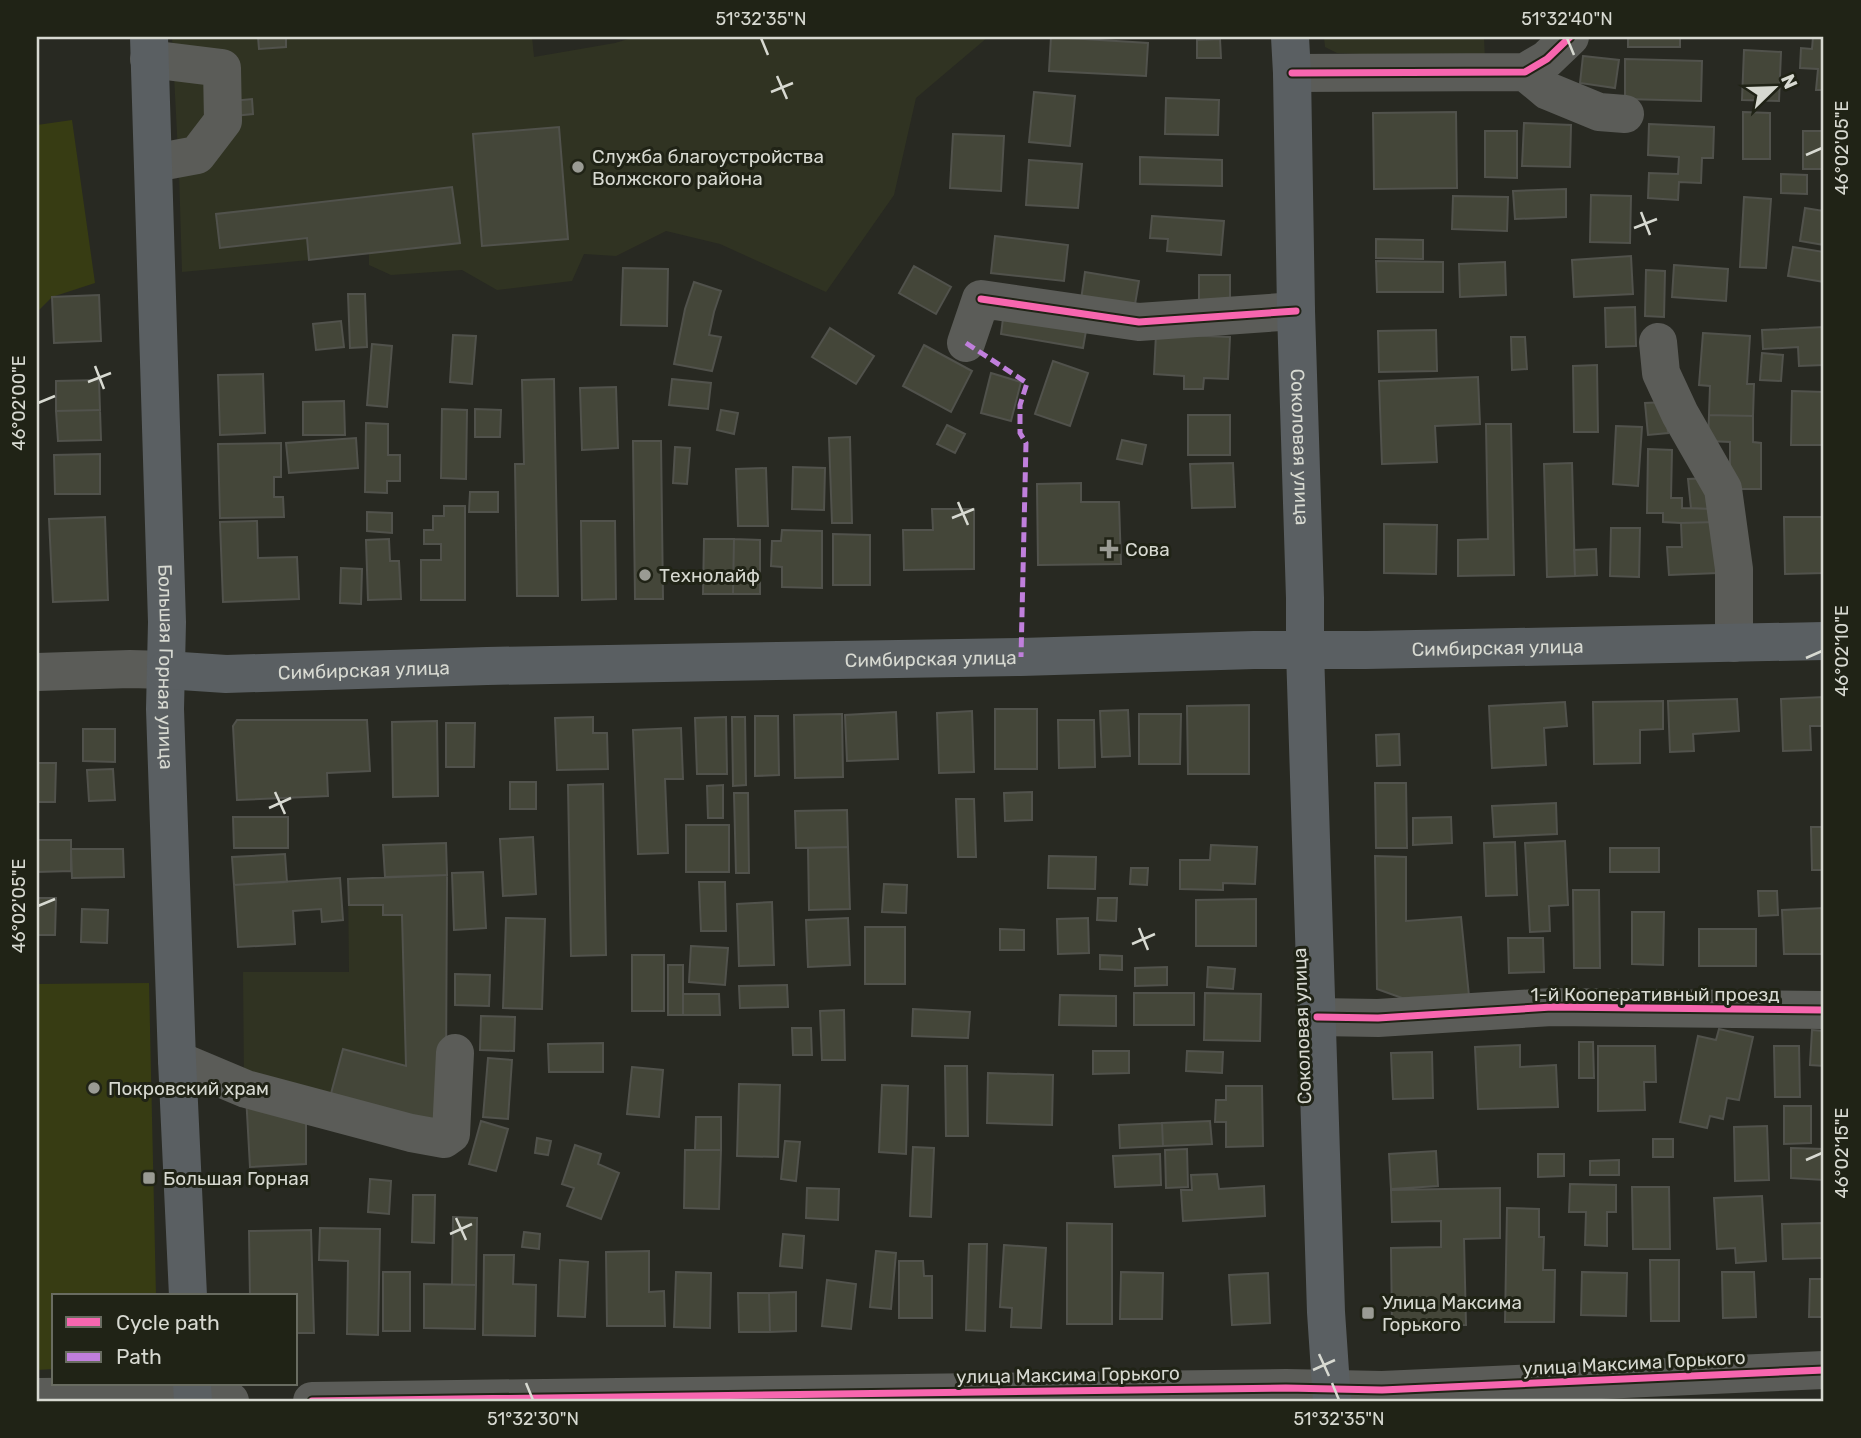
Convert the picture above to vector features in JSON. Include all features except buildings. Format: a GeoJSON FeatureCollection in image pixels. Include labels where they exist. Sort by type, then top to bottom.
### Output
{"type":"FeatureCollection","features":[{"type":"Feature","properties":{"kind":"main road","name":"Большая Горная улица"},"geometry":{"type":"LineString","coordinates":[[149,48],[167,622],[165,709],[188,1294]]}},
{"type":"Feature","properties":{"kind":"main road","name":"Соколовая улица"},"geometry":{"type":"LineString","coordinates":[[1291,55],[1305,651],[1331,1395]]}},
{"type":"Feature","properties":{"kind":"main road","name":"Симбирская улица"},"geometry":{"type":"LineString","coordinates":[[166,670],[226,674],[1254,650],[1824,641]]}},
{"type":"Feature","properties":{"kind":"street"},"geometry":{"type":"LineString","coordinates":[[1525,72],[1546,59],[1570,37]]}},
{"type":"Feature","properties":{"kind":"street"},"geometry":{"type":"LineString","coordinates":[[149,48],[222,68],[223,121],[197,155],[153,163]]}},
{"type":"Feature","properties":{"kind":"street"},"geometry":{"type":"LineString","coordinates":[[1291,55],[1525,72],[1548,91],[1598,112],[1625,114]]}},
{"type":"Feature","properties":{"kind":"street"},"geometry":{"type":"LineString","coordinates":[[966,343],[981,299],[1139,322],[1296,311]]}},
{"type":"Feature","properties":{"kind":"street"},"geometry":{"type":"LineString","coordinates":[[1658,342],[1661,373],[1680,414],[1723,489],[1734,569],[1734,643]]}},
{"type":"Feature","properties":{"kind":"street","name":"Симбирская улица"},"geometry":{"type":"LineString","coordinates":[[37,672],[166,670]]}},
{"type":"Feature","properties":{"kind":"street","name":"1-й Кооперативный проезд"},"geometry":{"type":"LineString","coordinates":[[1317,1017],[1378,1018],[1552,1007],[1824,1010]]}},
{"type":"Feature","properties":{"kind":"street"},"geometry":{"type":"LineString","coordinates":[[177,1060],[246,1089],[411,1133],[444,1139],[451,1134],[455,1053]]}},
{"type":"Feature","properties":{"kind":"street","name":"улица Максима Горького"},"geometry":{"type":"LineString","coordinates":[[312,1401],[1138,1390],[1331,1395],[1382,1390],[1824,1370]]}},
{"type":"Feature","properties":{"kind":"street"},"geometry":{"type":"LineString","coordinates":[[37,1397],[202,1396]]}},
{"type":"Feature","properties":{"kind":"shaded area","name":"Служба благоустройства Волжского района"},"geometry":{"type":"Polygon","coordinates":[[[172,37],[532,37],[534,57],[635,37],[988,37],[916,98],[894,195],[826,292],[720,244],[666,231],[616,256],[584,254],[572,281],[497,290],[462,270],[391,275],[369,265],[369,253],[182,272],[172,37]]]}},
{"type":"Feature","properties":{"kind":"shaded area"},"geometry":{"type":"Polygon","coordinates":[[[1324,37],[1484,37],[1485,60],[1337,53],[1325,47],[1324,37]]]}},
{"type":"Feature","properties":{"kind":"shaded area"},"geometry":{"type":"Polygon","coordinates":[[[447,875],[446,1075],[436,1128],[244,1082],[243,972],[349,972],[348,879],[447,875]]]}},
{"type":"Feature","properties":{"kind":"green space"},"geometry":{"type":"Polygon","coordinates":[[[72,120],[95,283],[52,297],[37,312],[37,125],[72,120]]]}},
{"type":"Feature","properties":{"kind":"green space","name":"Покровский храм"},"geometry":{"type":"Polygon","coordinates":[[[149,983],[156,1294],[52,1294],[52,1369],[37,1370],[37,984],[149,983]]]}},
{"type":"Feature","properties":{"kind":"marked path"},"geometry":{"type":"LineString","coordinates":[[966,343],[1027,383],[1020,405],[1020,433],[1026,443],[1021,657]]}},
{"type":"Feature","properties":{"kind":"cycle path"},"geometry":{"type":"LineString","coordinates":[[1292,73],[1525,72],[1547,59],[1570,37]]}},
{"type":"Feature","properties":{"kind":"cycle path"},"geometry":{"type":"LineString","coordinates":[[981,299],[1139,322],[1296,311]]}},
{"type":"Feature","properties":{"kind":"cycle path"},"geometry":{"type":"LineString","coordinates":[[1317,1017],[1378,1018],[1552,1007],[1824,1010]]}},
{"type":"Feature","properties":{"kind":"cycle path"},"geometry":{"type":"LineString","coordinates":[[312,1401],[1286,1388],[1382,1390],[1824,1370]]}},
{"type":"Feature","properties":{"kind":"place","name":"Служба благоустройства Волжского района"},"geometry":{"type":"Point","coordinates":[578,167]}},
{"type":"Feature","properties":{"kind":"place","name":"Сова"},"geometry":{"type":"Point","coordinates":[1109,549]}},
{"type":"Feature","properties":{"kind":"place","name":"Технолайф"},"geometry":{"type":"Point","coordinates":[645,575]}},
{"type":"Feature","properties":{"kind":"place","name":"Покровский храм"},"geometry":{"type":"Point","coordinates":[94,1088]}},
{"type":"Feature","properties":{"kind":"place","name":"Большая Горная"},"geometry":{"type":"Point","coordinates":[149,1178]}},
{"type":"Feature","properties":{"kind":"place","name":"Улица Максима Горького"},"geometry":{"type":"Point","coordinates":[1368,1313]}}]}
